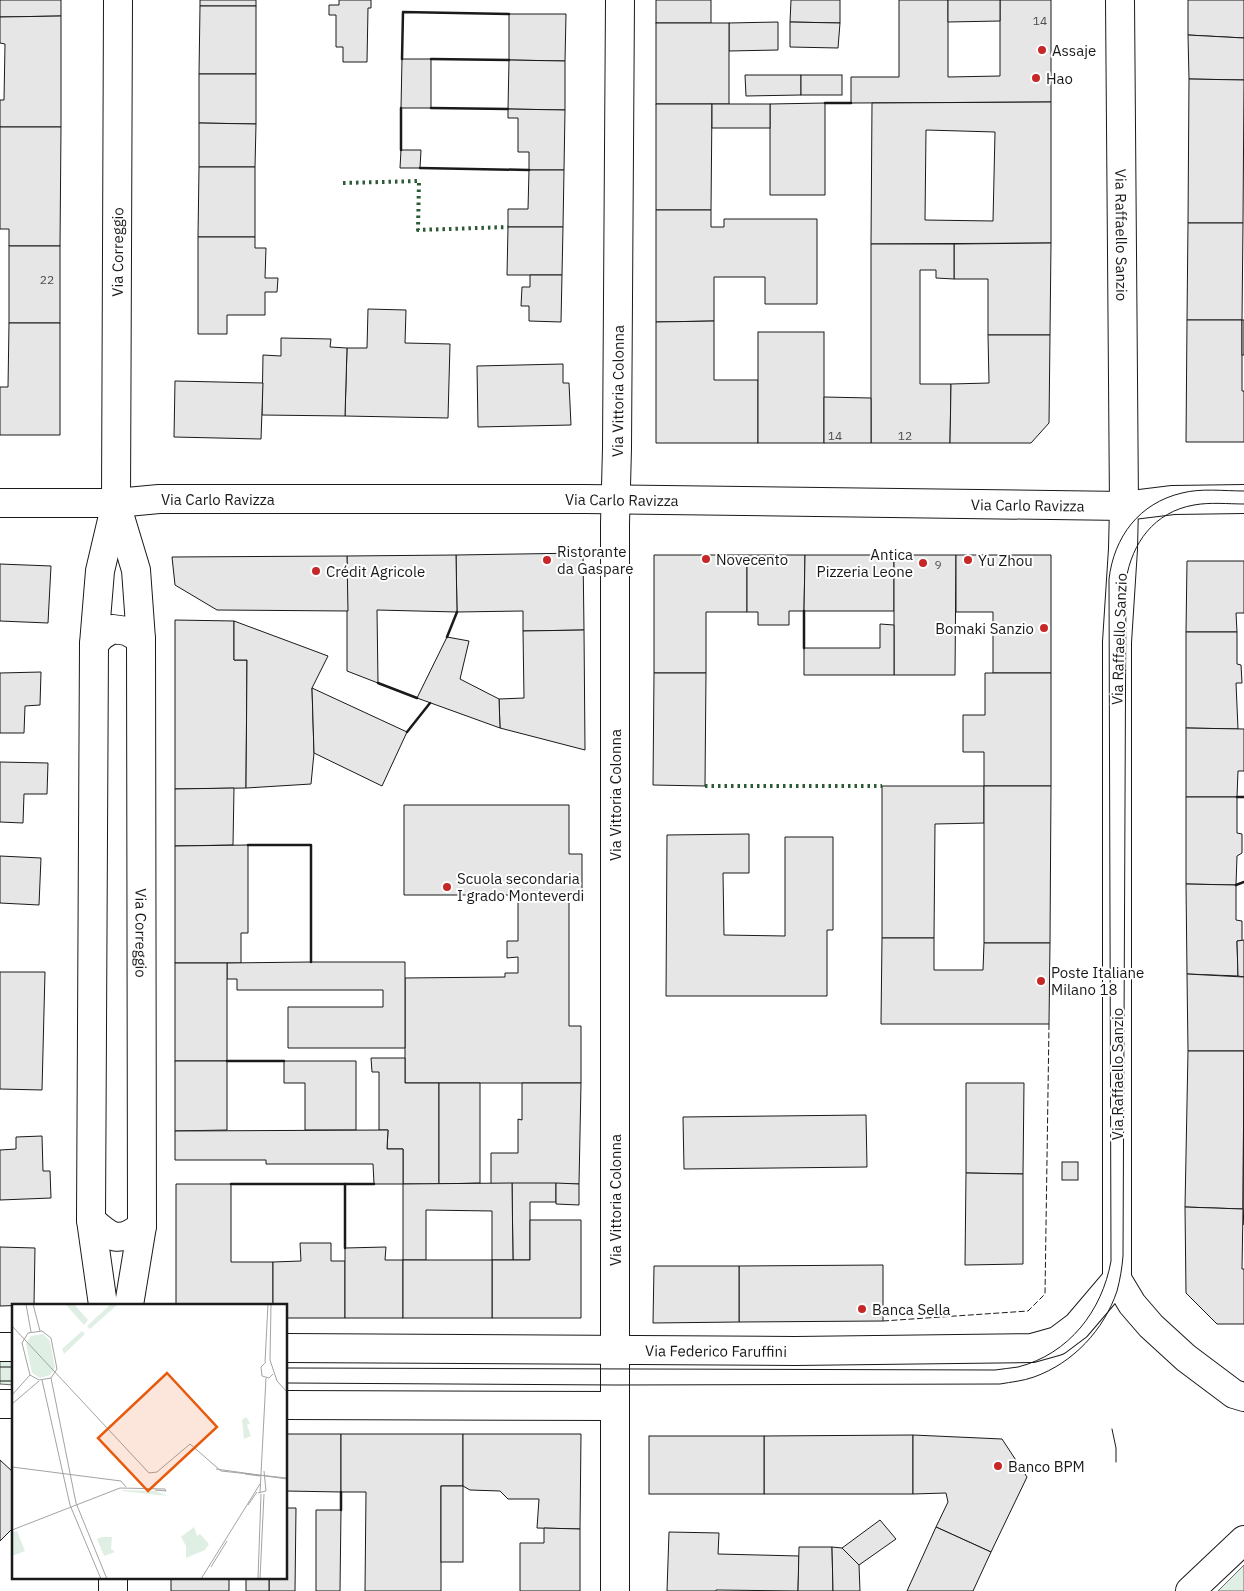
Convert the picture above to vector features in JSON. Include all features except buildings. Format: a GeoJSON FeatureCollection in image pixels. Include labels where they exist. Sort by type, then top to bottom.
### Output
{"type":"FeatureCollection","features":[{"type":"Feature","properties":{"kind":"street","name":"Via Correggio"},"geometry":{"type":"LineString","coordinates":[[103,1304],[91,1220],[94,644],[100,571],[116,504],[118,0]]}},
{"type":"Feature","properties":{"kind":"street","name":"Via Vittoria Colonna"},"geometry":{"type":"LineString","coordinates":[[616,1591],[615,500],[620,0]]}},
{"type":"Feature","properties":{"kind":"street","name":"Via Raffaello Sanzio"},"geometry":{"type":"LineString","coordinates":[[1117,1279],[1117,642],[1124,506],[1120,0]]}},
{"type":"Feature","properties":{"kind":"street","name":"Via Carlo Ravizza"},"geometry":{"type":"LineString","coordinates":[[0,503],[116,504],[159,499],[615,500],[1124,506],[1173,500],[1244,499]]}},
{"type":"Feature","properties":{"kind":"street","name":"Via Correggio"},"geometry":{"type":"LineString","coordinates":[[116,504],[136,570],[141,639],[142,1226],[129,1304]]}},
{"type":"Feature","properties":{"kind":"street"},"geometry":{"type":"LineString","coordinates":[[94,644],[101,636],[112,629],[128,631],[141,639]]}},
{"type":"Feature","properties":{"kind":"street"},"geometry":{"type":"LineString","coordinates":[[91,1220],[107,1234],[116,1237],[126,1236],[142,1226]]}},
{"type":"Feature","properties":{"kind":"street","name":"Via Federico Faruffini"},"geometry":{"type":"LineString","coordinates":[[288,1348],[795,1351],[1032,1348],[1057,1341],[1077,1326],[1117,1279]]}},
{"type":"Feature","properties":{"kind":"street"},"geometry":{"type":"LineString","coordinates":[[1117,1279],[1132,1304],[1151,1326],[1186,1358],[1234,1394],[1244,1397]]}},
{"type":"Feature","properties":{"kind":"street"},"geometry":{"type":"LineString","coordinates":[[288,1405],[615,1406]]}},
{"type":"Feature","properties":{"kind":"street"},"geometry":{"type":"LineString","coordinates":[[1190,1591],[1244,1540]]}},
{"type":"Feature","properties":{"kind":"street"},"geometry":{"type":"LineString","coordinates":[[113,1578],[113,1591]]}},
{"type":"Feature","properties":{"kind":"green space"},"geometry":{"type":"Polygon","coordinates":[[[0,1359],[12,1359],[12,1385],[0,1384],[0,1359]]]}},
{"type":"Feature","properties":{"kind":"green space"},"geometry":{"type":"Polygon","coordinates":[[[1244,1565],[1244,1591],[1218,1591],[1244,1565]]]}},
{"type":"Feature","properties":{"kind":"tram line"},"geometry":{"type":"LineString","coordinates":[[288,1368],[995,1370],[1018,1367],[1036,1361],[1053,1352],[1067,1341],[1080,1328],[1100,1297],[1111,1261],[1109,579],[1112,564],[1116,549],[1131,524],[1153,505],[1189,491],[1244,491]]}},
{"type":"Feature","properties":{"kind":"tram line"},"geometry":{"type":"LineString","coordinates":[[288,1383],[615,1385],[1000,1384],[1034,1377],[1062,1363],[1074,1354],[1095,1332],[1104,1319],[1117,1291],[1123,1256],[1126,580],[1129,566],[1140,542],[1147,531],[1167,514],[1200,504],[1244,504]]}},
{"type":"Feature","properties":{"kind":"tram line"},"geometry":{"type":"LineString","coordinates":[[0,1367],[12,1367]]}},
{"type":"Feature","properties":{"kind":"tram line"},"geometry":{"type":"LineString","coordinates":[[0,1381],[12,1381]]}},
{"type":"Feature","properties":{"kind":"tram line"},"geometry":{"type":"LineString","coordinates":[[1112,1429],[1116,1448],[1116,1462]]}},
{"type":"Feature","properties":{"kind":"hedge"},"geometry":{"type":"LineString","coordinates":[[343,183],[419,181],[418,230],[508,227]]}},
{"type":"Feature","properties":{"kind":"hedge"},"geometry":{"type":"LineString","coordinates":[[705,786],[882,786]]}},
{"type":"Feature","properties":{"kind":"fence"},"geometry":{"type":"LineString","coordinates":[[883,1321],[1028,1311],[1045,1294],[1049,1024]]}},
{"type":"Feature","properties":{"kind":"wall"},"geometry":{"type":"LineString","coordinates":[[402,59],[403,12],[509,14]]}},
{"type":"Feature","properties":{"kind":"wall"},"geometry":{"type":"LineString","coordinates":[[431,59],[509,60]]}},
{"type":"Feature","properties":{"kind":"wall"},"geometry":{"type":"LineString","coordinates":[[825,103],[851,103]]}},
{"type":"Feature","properties":{"kind":"wall"},"geometry":{"type":"LineString","coordinates":[[401,108],[401,150]]}},
{"type":"Feature","properties":{"kind":"wall"},"geometry":{"type":"LineString","coordinates":[[431,108],[508,109]]}},
{"type":"Feature","properties":{"kind":"wall"},"geometry":{"type":"LineString","coordinates":[[420,168],[529,170]]}},
{"type":"Feature","properties":{"kind":"wall"},"geometry":{"type":"LineString","coordinates":[[804,611],[804,648]]}},
{"type":"Feature","properties":{"kind":"wall"},"geometry":{"type":"LineString","coordinates":[[447,637],[457,612]]}},
{"type":"Feature","properties":{"kind":"wall"},"geometry":{"type":"LineString","coordinates":[[378,683],[417,698]]}},
{"type":"Feature","properties":{"kind":"wall"},"geometry":{"type":"LineString","coordinates":[[407,732],[430,703]]}},
{"type":"Feature","properties":{"kind":"wall"},"geometry":{"type":"LineString","coordinates":[[1237,797],[1244,797]]}},
{"type":"Feature","properties":{"kind":"wall"},"geometry":{"type":"LineString","coordinates":[[248,845],[311,845],[311,962]]}},
{"type":"Feature","properties":{"kind":"wall"},"geometry":{"type":"LineString","coordinates":[[1236,885],[1244,882]]}},
{"type":"Feature","properties":{"kind":"wall"},"geometry":{"type":"LineString","coordinates":[[227,1061],[284,1061]]}},
{"type":"Feature","properties":{"kind":"wall"},"geometry":{"type":"LineString","coordinates":[[231,1184],[374,1184]]}},
{"type":"Feature","properties":{"kind":"wall"},"geometry":{"type":"LineString","coordinates":[[345,1184],[345,1248]]}},
{"type":"Feature","properties":{"kind":"wall"},"geometry":{"type":"LineString","coordinates":[[341,1492],[341,1510]]}},
{"type":"Feature","properties":{"kind":"place","name":"Assaje"},"geometry":{"type":"Point","coordinates":[1042,50]}},
{"type":"Feature","properties":{"kind":"place","name":"Hao"},"geometry":{"type":"Point","coordinates":[1036,78]}},
{"type":"Feature","properties":{"kind":"place","name":"Novecento"},"geometry":{"type":"Point","coordinates":[706,559]}},
{"type":"Feature","properties":{"kind":"place","name":"Ristorante da Gaspare"},"geometry":{"type":"Point","coordinates":[547,560]}},
{"type":"Feature","properties":{"kind":"place","name":"Yu Zhou"},"geometry":{"type":"Point","coordinates":[968,560]}},
{"type":"Feature","properties":{"kind":"place","name":"Antica Pizzeria Leone"},"geometry":{"type":"Point","coordinates":[923,563]}},
{"type":"Feature","properties":{"kind":"place","name":"Crédit Agricole"},"geometry":{"type":"Point","coordinates":[316,571]}},
{"type":"Feature","properties":{"kind":"place","name":"Bomaki Sanzio"},"geometry":{"type":"Point","coordinates":[1044,628]}},
{"type":"Feature","properties":{"kind":"place","name":"Scuola secondaria I grado Monteverdi"},"geometry":{"type":"Point","coordinates":[447,887]}},
{"type":"Feature","properties":{"kind":"place","name":"Poste Italiane Milano 18"},"geometry":{"type":"Point","coordinates":[1041,981]}},
{"type":"Feature","properties":{"kind":"place","name":"Banca Sella"},"geometry":{"type":"Point","coordinates":[862,1309]}},
{"type":"Feature","properties":{"kind":"place","name":"Banco BPM"},"geometry":{"type":"Point","coordinates":[998,1466]}}]}
